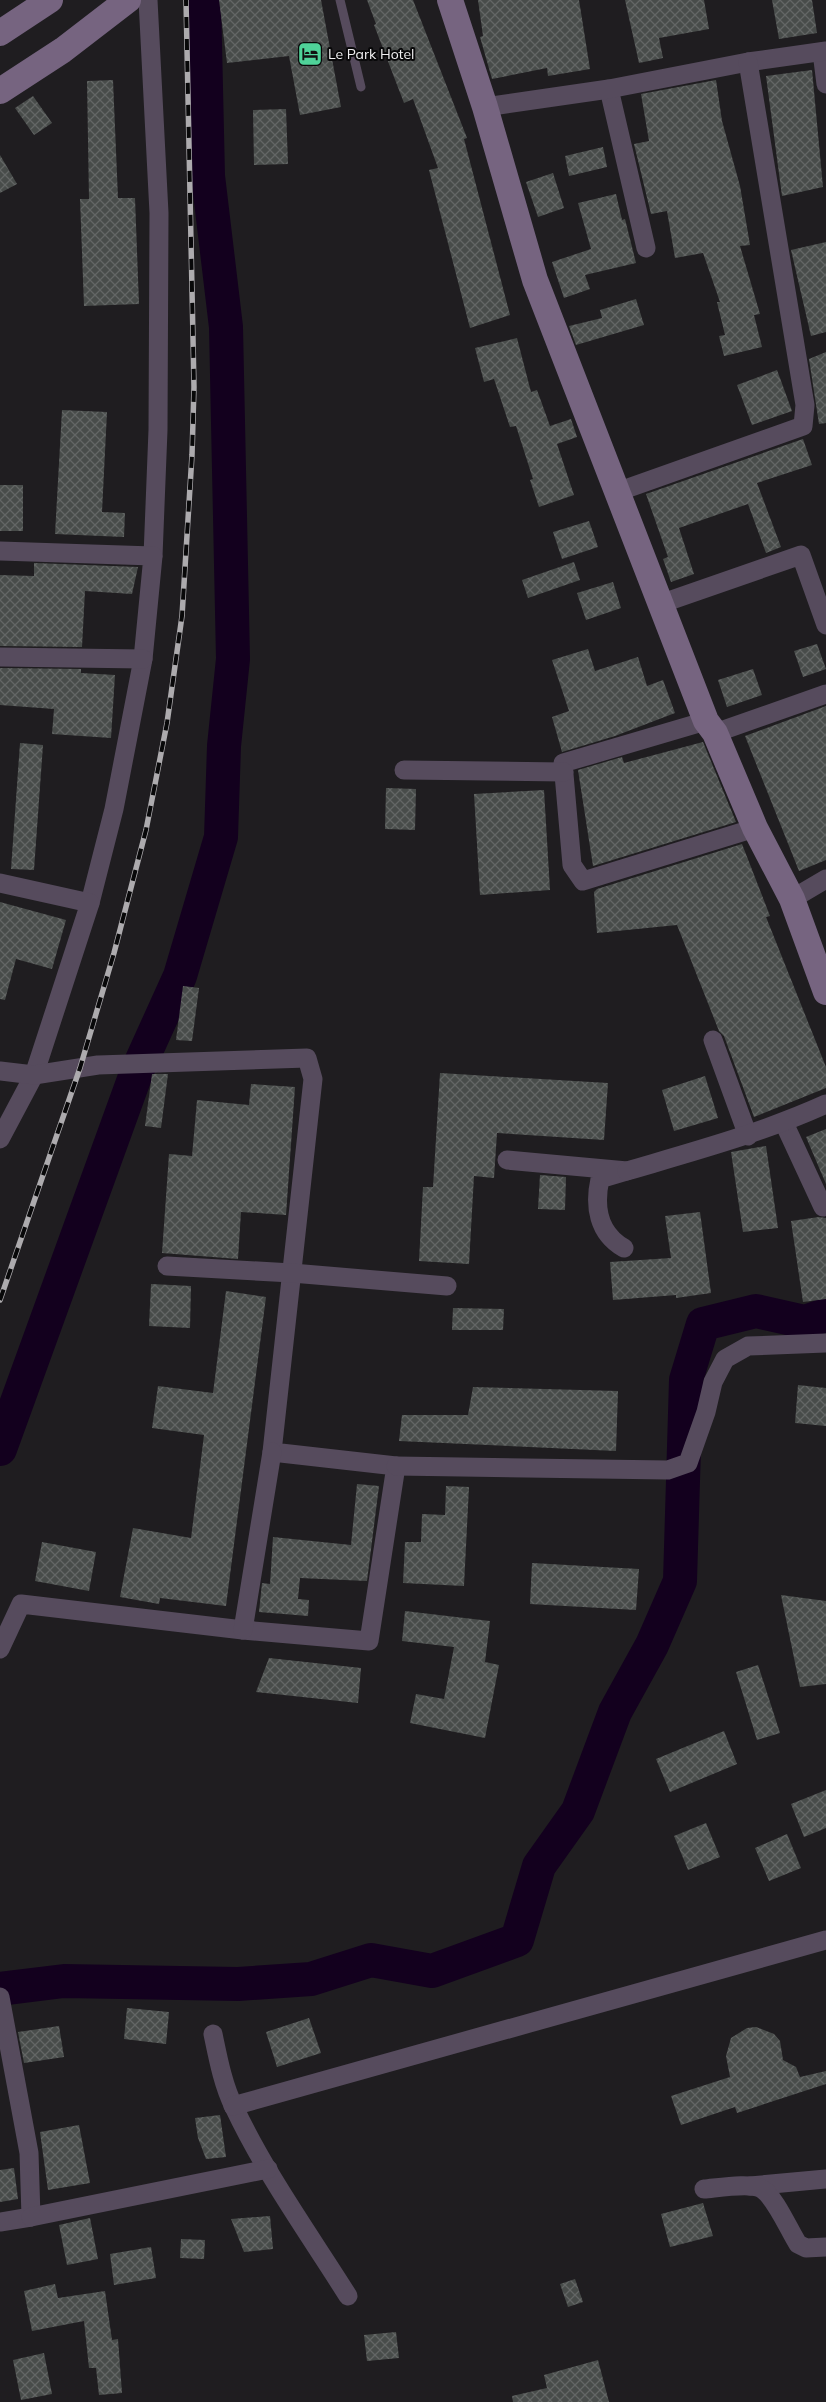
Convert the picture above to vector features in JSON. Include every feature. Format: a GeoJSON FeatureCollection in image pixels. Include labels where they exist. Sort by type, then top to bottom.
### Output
{"type":"FeatureCollection","features":[{"type":"Feature","properties":{"kind":"street"},"geometry":{"type":"LineString","coordinates":[[0,33],[50,0]]}},
{"type":"Feature","properties":{"kind":"street"},"geometry":{"type":"LineString","coordinates":[[0,91],[63,50],[128,0]]}},
{"type":"Feature","properties":{"kind":"street"},"geometry":{"type":"LineString","coordinates":[[0,1139],[34,1076],[90,903],[114,809],[143,659],[153,556],[158,430],[159,213],[148,0]]}},
{"type":"Feature","properties":{"kind":"street"},"geometry":{"type":"LineString","coordinates":[[450,0],[485,107],[535,280],[660,604],[710,727],[755,828],[792,899],[826,992]]}},
{"type":"Feature","properties":{"kind":"street"},"geometry":{"type":"LineString","coordinates":[[485,107],[609,89],[748,62],[824,52],[826,84]]}},
{"type":"Feature","properties":{"kind":"street"},"geometry":{"type":"LineString","coordinates":[[617,492],[803,426],[805,405],[748,62]]}},
{"type":"Feature","properties":{"kind":"street"},"geometry":{"type":"LineString","coordinates":[[609,89],[646,248]]}},
{"type":"Feature","properties":{"kind":"street"},"geometry":{"type":"LineString","coordinates":[[0,551],[153,556]]}},
{"type":"Feature","properties":{"kind":"street"},"geometry":{"type":"LineString","coordinates":[[660,604],[801,555],[826,625]]}},
{"type":"Feature","properties":{"kind":"street"},"geometry":{"type":"LineString","coordinates":[[0,657],[143,659]]}},
{"type":"Feature","properties":{"kind":"street"},"geometry":{"type":"LineString","coordinates":[[755,828],[583,881],[572,864],[563,763],[710,727],[826,694]]}},
{"type":"Feature","properties":{"kind":"street"},"geometry":{"type":"LineString","coordinates":[[404,770],[564,772]]}},
{"type":"Feature","properties":{"kind":"street"},"geometry":{"type":"LineString","coordinates":[[792,899],[826,879]]}},
{"type":"Feature","properties":{"kind":"street"},"geometry":{"type":"LineString","coordinates":[[0,883],[90,903]]}},
{"type":"Feature","properties":{"kind":"street"},"geometry":{"type":"LineString","coordinates":[[713,1040],[748,1136]]}},
{"type":"Feature","properties":{"kind":"street"},"geometry":{"type":"LineString","coordinates":[[0,1071],[34,1076],[98,1065],[307,1058],[311,1067],[313,1079],[272,1452],[243,1630]]}},
{"type":"Feature","properties":{"kind":"street"},"geometry":{"type":"LineString","coordinates":[[624,1248],[612,1241],[602,1228],[596,1194],[600,1179],[748,1136],[784,1123],[826,1104]]}},
{"type":"Feature","properties":{"kind":"street"},"geometry":{"type":"LineString","coordinates":[[784,1123],[823,1207],[826,1206]]}},
{"type":"Feature","properties":{"kind":"street"},"geometry":{"type":"LineString","coordinates":[[507,1160],[627,1171]]}},
{"type":"Feature","properties":{"kind":"street"},"geometry":{"type":"LineString","coordinates":[[167,1266],[292,1273],[447,1286]]}},
{"type":"Feature","properties":{"kind":"street"},"geometry":{"type":"LineString","coordinates":[[272,1452],[396,1466],[679,1466],[706,1412],[713,1382],[725,1359],[748,1346],[826,1343]]}},
{"type":"Feature","properties":{"kind":"street"},"geometry":{"type":"LineString","coordinates":[[0,1649],[21,1604],[243,1630],[369,1640],[396,1466]]}},
{"type":"Feature","properties":{"kind":"street"},"geometry":{"type":"LineString","coordinates":[[233,2106],[826,1940]]}},
{"type":"Feature","properties":{"kind":"street"},"geometry":{"type":"LineString","coordinates":[[0,1997],[29,2153],[31,2217]]}},
{"type":"Feature","properties":{"kind":"street"},"geometry":{"type":"LineString","coordinates":[[213,2034],[219,2062],[233,2106],[268,2169],[348,2296]]}},
{"type":"Feature","properties":{"kind":"street"},"geometry":{"type":"LineString","coordinates":[[0,2222],[268,2169]]}},
{"type":"Feature","properties":{"kind":"street"},"geometry":{"type":"LineString","coordinates":[[704,2189],[826,2179]]}},
{"type":"Feature","properties":{"kind":"street"},"geometry":{"type":"LineString","coordinates":[[749,2186],[761,2188],[769,2195],[798,2244],[806,2248],[826,2247]]}},
{"type":"Feature","properties":{"kind":"lane"},"geometry":{"type":"LineString","coordinates":[[340,0],[362,87]]}},
{"type":"Feature","properties":{"kind":"building"},"geometry":{"type":"Polygon","coordinates":[[[219,0],[321,0],[341,107],[300,115],[289,56],[227,63],[219,0]]]}},
{"type":"Feature","properties":{"kind":"building"},"geometry":{"type":"Polygon","coordinates":[[[367,0],[413,0],[467,138],[464,139],[510,315],[470,328],[429,170],[438,168],[413,99],[404,103],[374,25],[376,24],[367,0]]]}},
{"type":"Feature","properties":{"kind":"building"},"geometry":{"type":"Polygon","coordinates":[[[478,0],[579,0],[590,69],[548,76],[547,68],[492,79],[480,37],[483,36],[478,0]]]}},
{"type":"Feature","properties":{"kind":"building"},"geometry":{"type":"Polygon","coordinates":[[[625,0],[704,0],[709,29],[659,38],[663,58],[639,63],[625,0]]]}},
{"type":"Feature","properties":{"kind":"building"},"geometry":{"type":"Polygon","coordinates":[[[772,0],[812,0],[817,33],[779,39],[772,0]]]}},
{"type":"Feature","properties":{"kind":"building"},"geometry":{"type":"Polygon","coordinates":[[[812,70],[823,187],[782,196],[766,76],[812,70]]]}},
{"type":"Feature","properties":{"kind":"building"},"geometry":{"type":"Polygon","coordinates":[[[113,80],[118,198],[135,198],[139,304],[84,306],[80,199],[89,199],[87,81],[113,80]]]}},
{"type":"Feature","properties":{"kind":"building"},"geometry":{"type":"Polygon","coordinates":[[[716,80],[722,121],[740,186],[750,245],[740,246],[760,314],[754,315],[762,347],[724,356],[719,336],[725,335],[717,302],[720,302],[703,253],[675,258],[667,211],[651,214],[634,144],[649,141],[641,94],[716,80]]]}},
{"type":"Feature","properties":{"kind":"building"},"geometry":{"type":"Polygon","coordinates":[[[33,96],[52,123],[34,135],[15,108],[33,96]]]}},
{"type":"Feature","properties":{"kind":"building"},"geometry":{"type":"Polygon","coordinates":[[[286,109],[288,164],[254,165],[253,110],[286,109]]]}},
{"type":"Feature","properties":{"kind":"building"},"geometry":{"type":"Polygon","coordinates":[[[603,147],[607,167],[569,176],[565,156],[603,147]]]}},
{"type":"Feature","properties":{"kind":"building"},"geometry":{"type":"Polygon","coordinates":[[[0,155],[17,184],[0,193],[0,155]]]}},
{"type":"Feature","properties":{"kind":"building"},"geometry":{"type":"Polygon","coordinates":[[[553,173],[564,208],[538,217],[526,182],[553,173]]]}},
{"type":"Feature","properties":{"kind":"building"},"geometry":{"type":"Polygon","coordinates":[[[616,194],[622,220],[625,219],[636,263],[585,275],[590,289],[564,298],[552,262],[591,249],[578,203],[616,194]]]}},
{"type":"Feature","properties":{"kind":"building"},"geometry":{"type":"Polygon","coordinates":[[[826,242],[826,332],[811,336],[791,250],[826,242]]]}},
{"type":"Feature","properties":{"kind":"building"},"geometry":{"type":"Polygon","coordinates":[[[636,299],[644,325],[576,345],[569,326],[602,318],[600,310],[636,299]]]}},
{"type":"Feature","properties":{"kind":"building"},"geometry":{"type":"Polygon","coordinates":[[[517,338],[531,392],[537,390],[550,426],[571,419],[577,437],[557,444],[574,495],[539,507],[530,480],[533,479],[516,426],[510,427],[494,379],[484,382],[475,348],[517,338]]]}},
{"type":"Feature","properties":{"kind":"building"},"geometry":{"type":"Polygon","coordinates":[[[826,352],[826,423],[819,424],[809,359],[826,352]]]}},
{"type":"Feature","properties":{"kind":"building"},"geometry":{"type":"Polygon","coordinates":[[[777,370],[792,411],[752,425],[737,385],[777,370]]]}},
{"type":"Feature","properties":{"kind":"building"},"geometry":{"type":"Polygon","coordinates":[[[62,410],[107,412],[102,512],[125,513],[124,537],[55,534],[62,410]]]}},
{"type":"Feature","properties":{"kind":"building"},"geometry":{"type":"Polygon","coordinates":[[[803,439],[812,465],[757,483],[781,547],[766,553],[748,504],[679,528],[694,574],[671,582],[663,559],[668,557],[646,494],[803,439]]]}},
{"type":"Feature","properties":{"kind":"building"},"geometry":{"type":"Polygon","coordinates":[[[0,485],[23,485],[23,531],[0,531],[0,485]]]}},
{"type":"Feature","properties":{"kind":"building"},"geometry":{"type":"Polygon","coordinates":[[[589,521],[598,547],[562,559],[553,532],[589,521]]]}},
{"type":"Feature","properties":{"kind":"building"},"geometry":{"type":"Polygon","coordinates":[[[574,562],[580,580],[528,598],[522,580],[574,562]]]}},
{"type":"Feature","properties":{"kind":"building"},"geometry":{"type":"Polygon","coordinates":[[[34,563],[138,567],[132,594],[85,591],[82,647],[0,646],[0,575],[34,576],[34,563]]]}},
{"type":"Feature","properties":{"kind":"building"},"geometry":{"type":"Polygon","coordinates":[[[613,582],[621,608],[586,620],[577,593],[613,582]]]}},
{"type":"Feature","properties":{"kind":"building"},"geometry":{"type":"Polygon","coordinates":[[[817,644],[826,669],[803,677],[794,651],[817,644]]]}},
{"type":"Feature","properties":{"kind":"building"},"geometry":{"type":"Polygon","coordinates":[[[588,649],[595,671],[638,657],[647,686],[663,680],[675,713],[615,736],[562,752],[552,717],[569,711],[552,660],[588,649]]]}},
{"type":"Feature","properties":{"kind":"building"},"geometry":{"type":"Polygon","coordinates":[[[0,668],[81,669],[81,673],[115,675],[111,738],[52,734],[54,709],[0,705],[0,668]]]}},
{"type":"Feature","properties":{"kind":"building"},"geometry":{"type":"Polygon","coordinates":[[[753,669],[762,695],[727,707],[718,680],[753,669]]]}},
{"type":"Feature","properties":{"kind":"building"},"geometry":{"type":"Polygon","coordinates":[[[826,706],[826,860],[799,871],[745,736],[826,706]]]}},
{"type":"Feature","properties":{"kind":"building"},"geometry":{"type":"Polygon","coordinates":[[[703,742],[736,822],[593,866],[578,770],[622,757],[624,763],[703,742]]]}},
{"type":"Feature","properties":{"kind":"building"},"geometry":{"type":"Polygon","coordinates":[[[20,743],[43,745],[34,870],[11,869],[20,743]]]}},
{"type":"Feature","properties":{"kind":"building"},"geometry":{"type":"Polygon","coordinates":[[[386,788],[416,789],[415,830],[385,829],[386,788]]]}},
{"type":"Feature","properties":{"kind":"building"},"geometry":{"type":"Polygon","coordinates":[[[544,790],[550,890],[480,895],[474,794],[544,790]]]}},
{"type":"Feature","properties":{"kind":"building"},"geometry":{"type":"Polygon","coordinates":[[[742,844],[770,916],[766,917],[826,1067],[826,1088],[754,1117],[724,1036],[719,1031],[677,925],[597,933],[594,892],[597,889],[742,844]]]}},
{"type":"Feature","properties":{"kind":"building"},"geometry":{"type":"Polygon","coordinates":[[[0,902],[66,920],[52,969],[16,959],[5,1000],[0,999],[0,902]]]}},
{"type":"Feature","properties":{"kind":"building"},"geometry":{"type":"Polygon","coordinates":[[[183,986],[199,988],[192,1041],[176,1040],[183,986]]]}},
{"type":"Feature","properties":{"kind":"building"},"geometry":{"type":"Polygon","coordinates":[[[440,1073],[608,1083],[604,1140],[497,1133],[494,1178],[474,1176],[469,1264],[419,1261],[423,1187],[433,1187],[440,1073]]]}},
{"type":"Feature","properties":{"kind":"building"},"geometry":{"type":"Polygon","coordinates":[[[152,1074],[168,1074],[161,1128],[145,1126],[152,1074]]]}},
{"type":"Feature","properties":{"kind":"building"},"geometry":{"type":"Polygon","coordinates":[[[705,1076],[718,1118],[674,1131],[662,1090],[705,1076]]]}},
{"type":"Feature","properties":{"kind":"building"},"geometry":{"type":"Polygon","coordinates":[[[251,1084],[295,1087],[286,1215],[241,1212],[238,1259],[162,1253],[169,1154],[192,1156],[197,1100],[249,1105],[251,1084]]]}},
{"type":"Feature","properties":{"kind":"building"},"geometry":{"type":"Polygon","coordinates":[[[826,1129],[826,1184],[806,1137],[826,1129]]]}},
{"type":"Feature","properties":{"kind":"building"},"geometry":{"type":"Polygon","coordinates":[[[766,1146],[778,1228],[743,1232],[731,1152],[766,1146]]]}},
{"type":"Feature","properties":{"kind":"building"},"geometry":{"type":"Polygon","coordinates":[[[540,1175],[566,1177],[565,1210],[538,1209],[540,1175]]]}},
{"type":"Feature","properties":{"kind":"building"},"geometry":{"type":"Polygon","coordinates":[[[700,1212],[711,1293],[676,1298],[676,1295],[613,1300],[610,1262],[671,1258],[665,1216],[700,1212]]]}},
{"type":"Feature","properties":{"kind":"building"},"geometry":{"type":"Polygon","coordinates":[[[819,1217],[826,1218],[826,1299],[803,1302],[791,1221],[819,1217]]]}},
{"type":"Feature","properties":{"kind":"building"},"geometry":{"type":"Polygon","coordinates":[[[151,1284],[191,1286],[190,1328],[149,1326],[151,1284]]]}},
{"type":"Feature","properties":{"kind":"building"},"geometry":{"type":"Polygon","coordinates":[[[226,1291],[266,1297],[226,1606],[160,1598],[159,1604],[120,1597],[133,1528],[191,1538],[204,1435],[152,1428],[158,1386],[213,1393],[226,1291]]]}},
{"type":"Feature","properties":{"kind":"building"},"geometry":{"type":"Polygon","coordinates":[[[453,1308],[504,1309],[503,1330],[452,1330],[453,1308]]]}},
{"type":"Feature","properties":{"kind":"building"},"geometry":{"type":"Polygon","coordinates":[[[798,1385],[826,1388],[826,1426],[795,1423],[798,1385]]]}},
{"type":"Feature","properties":{"kind":"building"},"geometry":{"type":"Polygon","coordinates":[[[473,1387],[618,1391],[616,1451],[399,1441],[402,1415],[468,1415],[473,1387]]]}},
{"type":"Feature","properties":{"kind":"building"},"geometry":{"type":"Polygon","coordinates":[[[357,1484],[379,1486],[367,1581],[300,1578],[298,1599],[309,1600],[308,1616],[259,1612],[262,1583],[270,1584],[273,1537],[351,1545],[357,1484]]]}},
{"type":"Feature","properties":{"kind":"building"},"geometry":{"type":"Polygon","coordinates":[[[446,1486],[469,1487],[464,1586],[403,1583],[405,1542],[421,1542],[422,1514],[445,1515],[446,1486]]]}},
{"type":"Feature","properties":{"kind":"building"},"geometry":{"type":"Polygon","coordinates":[[[42,1542],[96,1552],[89,1591],[35,1581],[42,1542]]]}},
{"type":"Feature","properties":{"kind":"building"},"geometry":{"type":"Polygon","coordinates":[[[532,1563],[639,1569],[636,1610],[530,1604],[532,1563]]]}},
{"type":"Feature","properties":{"kind":"building"},"geometry":{"type":"Polygon","coordinates":[[[781,1595],[826,1601],[826,1684],[800,1687],[781,1595]]]}},
{"type":"Feature","properties":{"kind":"building"},"geometry":{"type":"Polygon","coordinates":[[[405,1611],[490,1621],[485,1662],[499,1665],[485,1738],[410,1723],[416,1694],[444,1699],[454,1647],[402,1641],[405,1611]]]}},
{"type":"Feature","properties":{"kind":"building"},"geometry":{"type":"Polygon","coordinates":[[[269,1658],[361,1668],[358,1703],[256,1692],[269,1658]]]}},
{"type":"Feature","properties":{"kind":"building"},"geometry":{"type":"Polygon","coordinates":[[[758,1665],[780,1733],[757,1740],[736,1672],[758,1665]]]}},
{"type":"Feature","properties":{"kind":"building"},"geometry":{"type":"Polygon","coordinates":[[[724,1731],[737,1764],[670,1792],[656,1759],[724,1731]]]}},
{"type":"Feature","properties":{"kind":"building"},"geometry":{"type":"Polygon","coordinates":[[[826,1790],[826,1828],[804,1837],[791,1804],[826,1790]]]}},
{"type":"Feature","properties":{"kind":"building"},"geometry":{"type":"Polygon","coordinates":[[[706,1823],[720,1857],[688,1870],[674,1836],[706,1823]]]}},
{"type":"Feature","properties":{"kind":"building"},"geometry":{"type":"Polygon","coordinates":[[[787,1834],[801,1868],[769,1881],[755,1848],[787,1834]]]}},
{"type":"Feature","properties":{"kind":"building"},"geometry":{"type":"Polygon","coordinates":[[[127,2008],[169,2012],[166,2044],[124,2039],[127,2008]]]}},
{"type":"Feature","properties":{"kind":"building"},"geometry":{"type":"Polygon","coordinates":[[[309,2018],[321,2053],[277,2067],[266,2032],[309,2018]]]}},
{"type":"Feature","properties":{"kind":"building"},"geometry":{"type":"Polygon","coordinates":[[[59,2026],[64,2057],[24,2063],[18,2032],[59,2026]]]}},
{"type":"Feature","properties":{"kind":"building"},"geometry":{"type":"Polygon","coordinates":[[[756,2027],[774,2034],[780,2041],[783,2060],[796,2067],[800,2077],[826,2071],[826,2084],[737,2113],[735,2107],[681,2125],[671,2096],[730,2077],[726,2056],[731,2038],[747,2028],[756,2027]]]}},
{"type":"Feature","properties":{"kind":"building"},"geometry":{"type":"Polygon","coordinates":[[[220,2115],[226,2157],[206,2159],[198,2138],[195,2118],[220,2115]]]}},
{"type":"Feature","properties":{"kind":"building"},"geometry":{"type":"Polygon","coordinates":[[[79,2125],[90,2183],[48,2190],[40,2132],[79,2125]]]}},
{"type":"Feature","properties":{"kind":"building"},"geometry":{"type":"Polygon","coordinates":[[[14,2168],[18,2199],[0,2202],[0,2170],[14,2168]]]}},
{"type":"Feature","properties":{"kind":"building"},"geometry":{"type":"Polygon","coordinates":[[[703,2203],[713,2236],[670,2247],[661,2214],[703,2203]]]}},
{"type":"Feature","properties":{"kind":"building"},"geometry":{"type":"Polygon","coordinates":[[[270,2216],[273,2249],[244,2252],[231,2219],[270,2216]]]}},
{"type":"Feature","properties":{"kind":"building"},"geometry":{"type":"Polygon","coordinates":[[[90,2218],[98,2259],[67,2265],[59,2225],[90,2218]]]}},
{"type":"Feature","properties":{"kind":"building"},"geometry":{"type":"Polygon","coordinates":[[[181,2239],[205,2240],[204,2259],[180,2258],[181,2239]]]}},
{"type":"Feature","properties":{"kind":"building"},"geometry":{"type":"Polygon","coordinates":[[[151,2247],[156,2278],[114,2285],[110,2254],[151,2247]]]}},
{"type":"Feature","properties":{"kind":"building"},"geometry":{"type":"Polygon","coordinates":[[[575,2279],[583,2302],[568,2307],[560,2284],[575,2279]]]}},
{"type":"Feature","properties":{"kind":"building"},"geometry":{"type":"Polygon","coordinates":[[[55,2284],[58,2298],[105,2291],[112,2340],[118,2339],[122,2393],[99,2395],[96,2368],[89,2368],[84,2321],[32,2331],[24,2291],[55,2284]]]}},
{"type":"Feature","properties":{"kind":"building"},"geometry":{"type":"Polygon","coordinates":[[[396,2332],[399,2358],[367,2361],[364,2335],[396,2332]]]}},
{"type":"Feature","properties":{"kind":"building"},"geometry":{"type":"Polygon","coordinates":[[[44,2353],[52,2394],[21,2400],[13,2360],[44,2353]]]}},
{"type":"Feature","properties":{"kind":"building"},"geometry":{"type":"Polygon","coordinates":[[[598,2360],[609,2402],[513,2402],[512,2396],[547,2388],[544,2375],[598,2360]]]}},
{"type":"Feature","properties":{"kind":"waterway"},"geometry":{"type":"LineString","coordinates":[[0,1449],[137,1071],[180,976],[221,837],[224,746],[233,659],[226,327],[208,176],[204,0]]}},
{"type":"Feature","properties":{"kind":"waterway"},"geometry":{"type":"LineString","coordinates":[[0,1989],[64,1981],[238,1984],[311,1979],[371,1960],[432,1971],[517,1940],[539,1866],[578,1811],[615,1712],[652,1645],[680,1581],[686,1380],[703,1324],[756,1311],[805,1322],[826,1315]]}},
{"type":"Feature","properties":{"kind":"railway"},"geometry":{"type":"LineString","coordinates":[[0,1300],[80,1068],[114,953],[146,830],[167,723],[182,616],[192,455],[194,387],[186,0]]}},
{"type":"Feature","properties":{"kind":"place","name":"Le Park Hotel"},"geometry":{"type":"Point","coordinates":[310,54]}}]}
